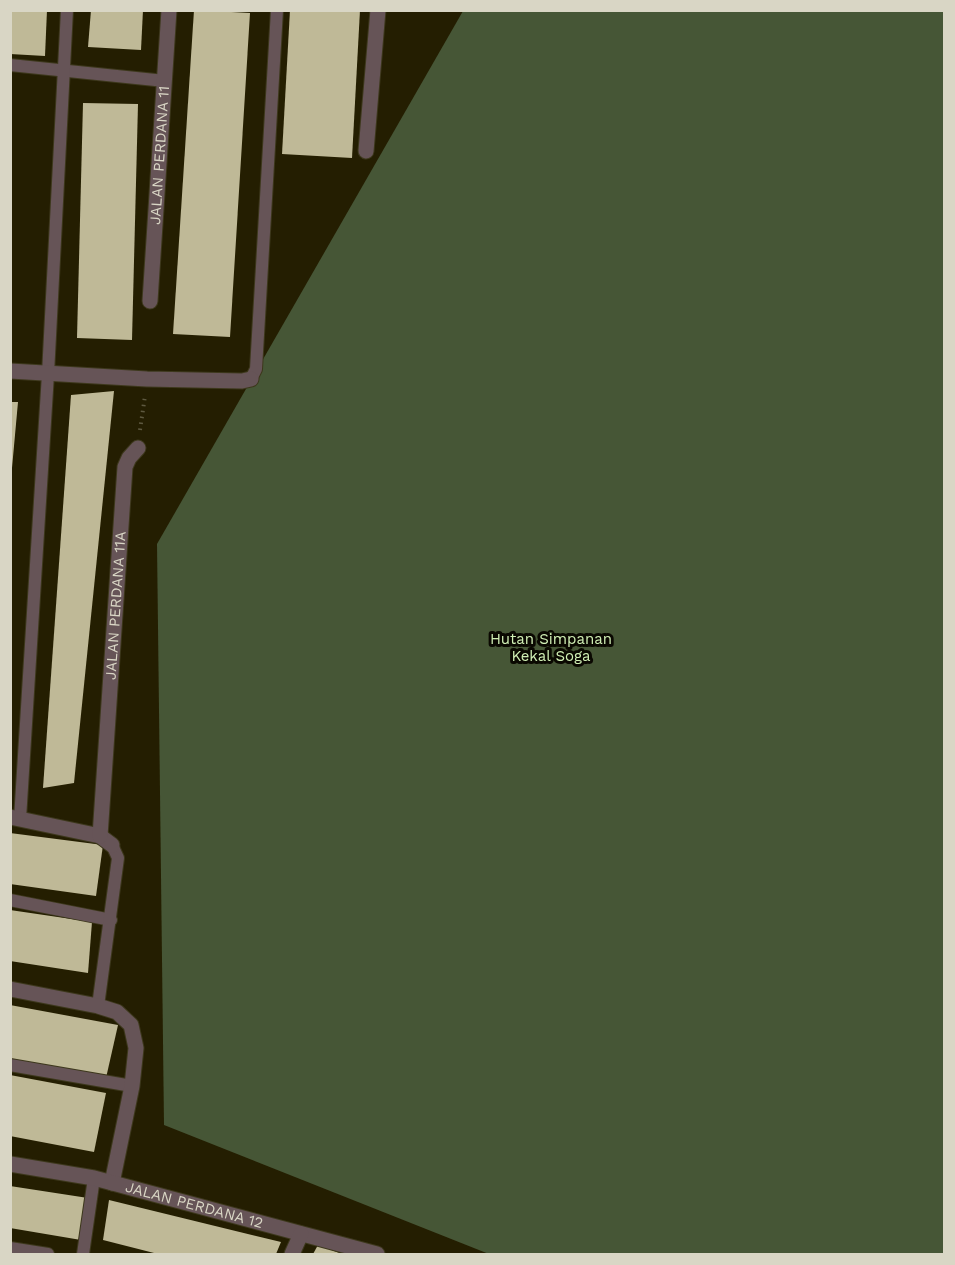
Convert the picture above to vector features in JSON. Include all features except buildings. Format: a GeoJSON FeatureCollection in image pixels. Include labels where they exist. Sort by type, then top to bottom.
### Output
{"type":"FeatureCollection","features":[{"type":"Feature","properties":{"kind":"street","name":"JALAN PERDANA 11"},"geometry":{"type":"LineString","coordinates":[[150,301],[169,10]]}},
{"type":"Feature","properties":{"kind":"street"},"geometry":{"type":"LineString","coordinates":[[366,151],[378,10]]}},
{"type":"Feature","properties":{"kind":"street"},"geometry":{"type":"LineString","coordinates":[[10,371],[147,380],[242,381],[251,379]]}},
{"type":"Feature","properties":{"kind":"street","name":"JALAN PERDANA 11A"},"geometry":{"type":"LineString","coordinates":[[106,841],[125,467],[138,448]]}},
{"type":"Feature","properties":{"kind":"street"},"geometry":{"type":"LineString","coordinates":[[15,818],[106,841]]}},
{"type":"Feature","properties":{"kind":"street"},"geometry":{"type":"LineString","coordinates":[[10,989],[98,1006],[117,1012],[131,1025],[136,1048],[132,1086],[112,1183]]}},
{"type":"Feature","properties":{"kind":"street","name":"JALAN PERDANA 12"},"geometry":{"type":"LineString","coordinates":[[10,1164],[94,1178],[377,1254]]}},
{"type":"Feature","properties":{"kind":"street"},"geometry":{"type":"LineString","coordinates":[[292,1254],[301,1234]]}},
{"type":"Feature","properties":{"kind":"lane"},"geometry":{"type":"LineString","coordinates":[[15,818],[48,374],[67,10]]}},
{"type":"Feature","properties":{"kind":"lane"},"geometry":{"type":"LineString","coordinates":[[251,379],[256,369],[278,10]]}},
{"type":"Feature","properties":{"kind":"lane"},"geometry":{"type":"LineString","coordinates":[[10,65],[165,81]]}},
{"type":"Feature","properties":{"kind":"lane"},"geometry":{"type":"LineString","coordinates":[[98,1006],[118,858],[106,841]]}},
{"type":"Feature","properties":{"kind":"lane"},"geometry":{"type":"LineString","coordinates":[[10,900],[111,920]]}},
{"type":"Feature","properties":{"kind":"lane"},"geometry":{"type":"LineString","coordinates":[[10,1065],[132,1086]]}},
{"type":"Feature","properties":{"kind":"lane"},"geometry":{"type":"LineString","coordinates":[[83,1254],[94,1178]]}},
{"type":"Feature","properties":{"kind":"lane"},"geometry":{"type":"LineString","coordinates":[[10,1248],[48,1254]]}},
{"type":"Feature","properties":{"kind":"path"},"geometry":{"type":"LineString","coordinates":[[138,448],[147,380]]}},
{"type":"Feature","properties":{"kind":"green space","name":"Hutan Simpanan Kekal Soga"},"geometry":{"type":"Polygon","coordinates":[[[463,11],[944,11],[944,1254],[489,1254],[164,1125],[157,544],[463,11]]]}}]}
